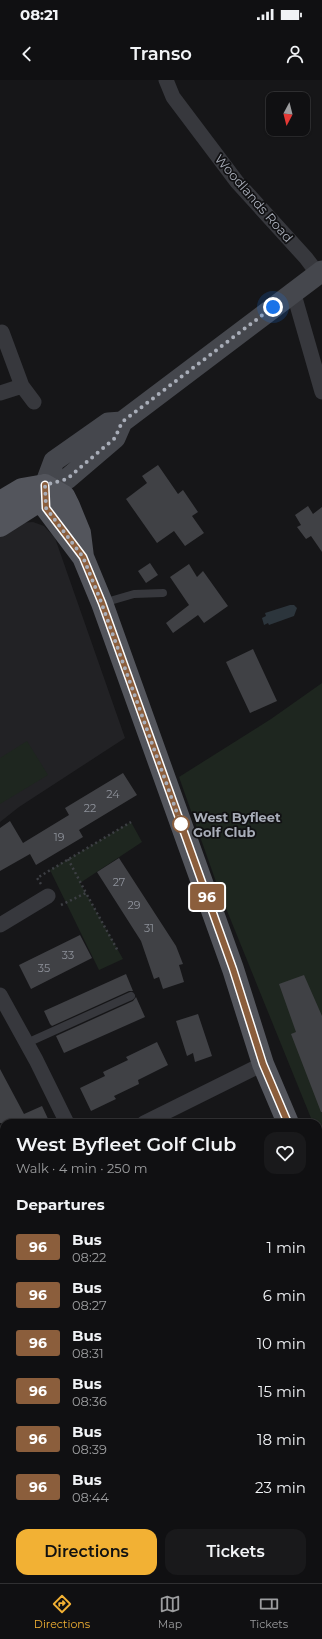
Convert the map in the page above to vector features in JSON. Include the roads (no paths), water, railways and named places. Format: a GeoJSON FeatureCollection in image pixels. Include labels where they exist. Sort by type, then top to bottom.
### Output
{"type":"FeatureCollection","features":[{"type":"Feature","properties":{"kind":"main road"},"geometry":{"type":"LineString","coordinates":[[0,502],[22,489],[67,479],[115,438],[122,422],[294,291],[320,273]]}},
{"type":"Feature","properties":{"kind":"main road"},"geometry":{"type":"LineString","coordinates":[[0,526],[33,505],[45,485]]}},
{"type":"Feature","properties":{"kind":"main road"},"geometry":{"type":"LineString","coordinates":[[45,485],[64,496],[80,534],[83,557],[102,603],[233,969],[263,1064],[286,1119]]}},
{"type":"Feature","properties":{"kind":"street","name":"Woodlands Road"},"geometry":{"type":"LineString","coordinates":[[166,80],[173,97],[237,182],[320,273]]}},
{"type":"Feature","properties":{"kind":"street"},"geometry":{"type":"LineString","coordinates":[[294,291],[322,390]]}},
{"type":"Feature","properties":{"kind":"street"},"geometry":{"type":"LineString","coordinates":[[2,332],[22,386],[34,402]]}},
{"type":"Feature","properties":{"kind":"street"},"geometry":{"type":"LineString","coordinates":[[0,394],[22,386]]}},
{"type":"Feature","properties":{"kind":"street"},"geometry":{"type":"LineString","coordinates":[[0,926],[48,896]]}},
{"type":"Feature","properties":{"kind":"street"},"geometry":{"type":"LineString","coordinates":[[0,995],[65,1119]]}},
{"type":"Feature","properties":{"kind":"street"},"geometry":{"type":"LineString","coordinates":[[152,1119],[263,1064]]}},
{"type":"Feature","properties":{"kind":"lane"},"geometry":{"type":"LineString","coordinates":[[102,603],[134,594],[163,592]]}},
{"type":"Feature","properties":{"kind":"lane"},"geometry":{"type":"LineString","coordinates":[[27,1044],[132,996]]}},
{"type":"Feature","properties":{"kind":"place","name":"West Byfleet Golf Club"},"geometry":{"type":"Point","coordinates":[181,824]}}]}
